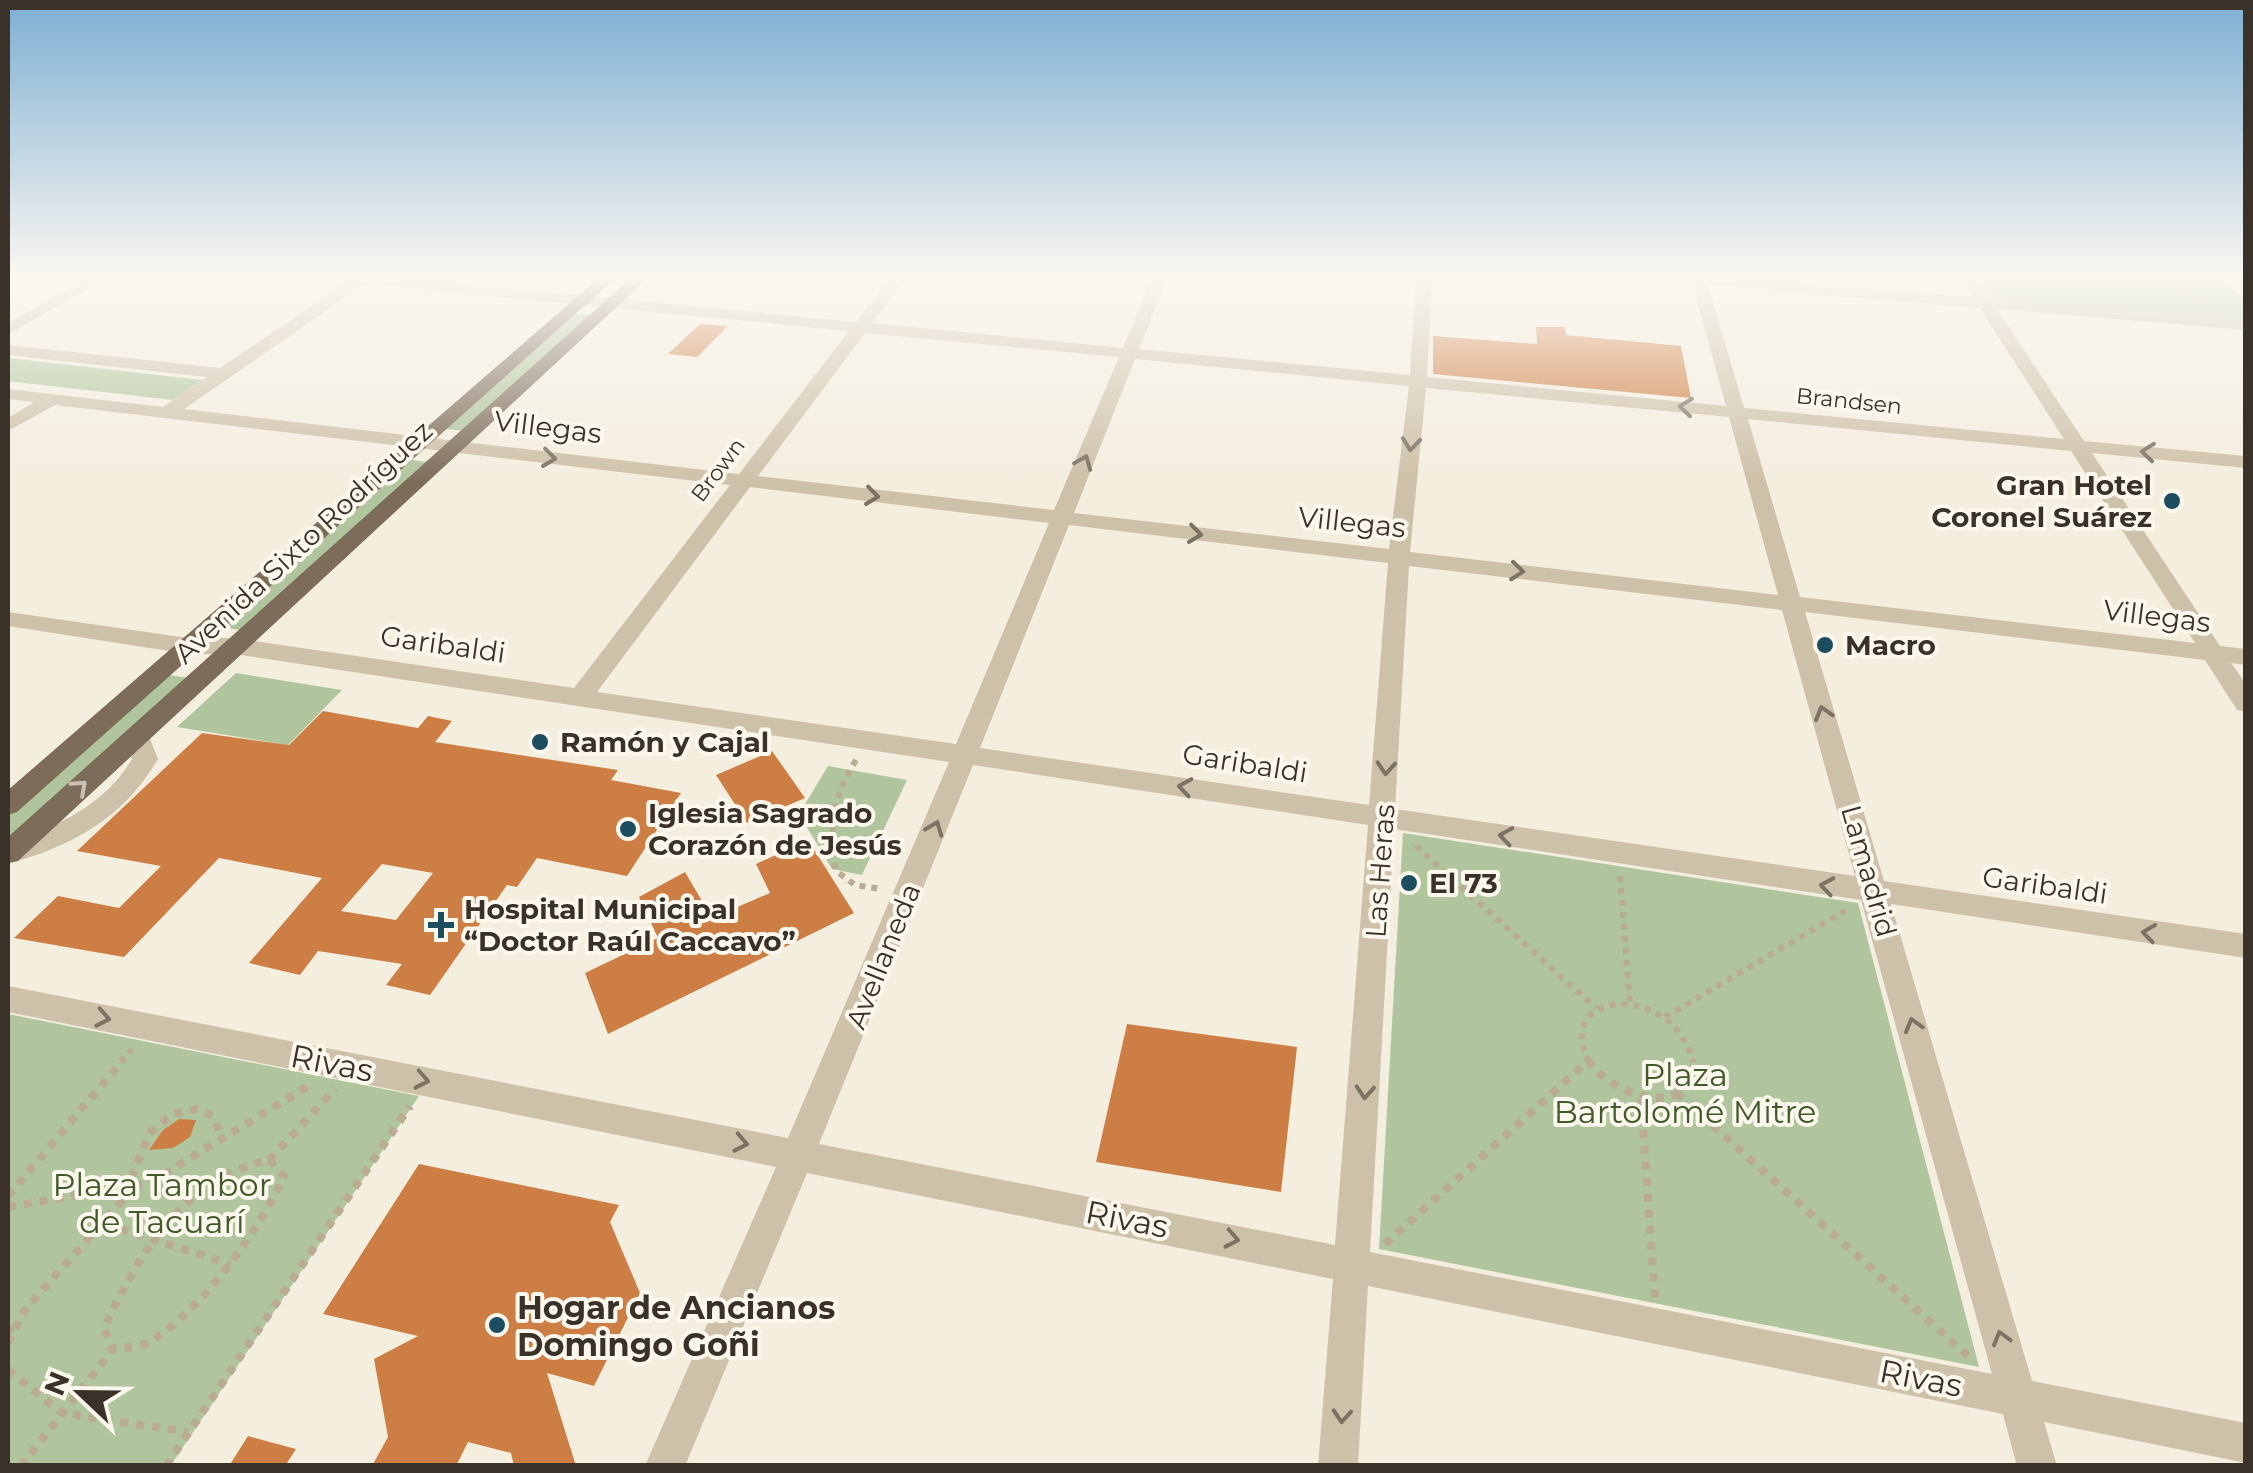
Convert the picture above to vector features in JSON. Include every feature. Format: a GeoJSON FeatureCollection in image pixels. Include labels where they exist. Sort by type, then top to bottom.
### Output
{"type":"FeatureCollection","features":[{"type":"Feature","properties":{"kind":"main road","name":"Avenida Sixto Rodríguez"},"geometry":{"type":"LineString","coordinates":[[8,804],[530,346]]}},
{"type":"Feature","properties":{"kind":"main road","name":"Avenida Sixto Rodríguez"},"geometry":{"type":"LineString","coordinates":[[137,734],[564,346]]}},
{"type":"Feature","properties":{"kind":"street"},"geometry":{"type":"LineString","coordinates":[[165,414],[263,346]]}},
{"type":"Feature","properties":{"kind":"street","name":"Brown"},"geometry":{"type":"LineString","coordinates":[[580,696],[846,346]]}},
{"type":"Feature","properties":{"kind":"street","name":"Brandsen"},"geometry":{"type":"LineString","coordinates":[[1054,346],[2246,462]]}},
{"type":"Feature","properties":{"kind":"street","name":"Avellaneda"},"geometry":{"type":"LineString","coordinates":[[664,1466],[800,1155],[1132,346]]}},
{"type":"Feature","properties":{"kind":"street","name":"Las Heras"},"geometry":{"type":"LineString","coordinates":[[1338,1466],[1400,558],[1420,346]]}},
{"type":"Feature","properties":{"kind":"street","name":"Lamadrid"},"geometry":{"type":"LineString","coordinates":[[1714,346],[1739,412],[2037,1466]]}},
{"type":"Feature","properties":{"kind":"street"},"geometry":{"type":"LineString","coordinates":[[2013,346],[2246,704]]}},
{"type":"Feature","properties":{"kind":"street"},"geometry":{"type":"LineString","coordinates":[[8,350],[224,374]]}},
{"type":"Feature","properties":{"kind":"street","name":"Villegas"},"geometry":{"type":"LineString","coordinates":[[8,394],[2246,657]]}},
{"type":"Feature","properties":{"kind":"street"},"geometry":{"type":"LineString","coordinates":[[8,426],[50,400]]}},
{"type":"Feature","properties":{"kind":"street","name":"Garibaldi"},"geometry":{"type":"LineString","coordinates":[[8,619],[188,646],[234,646],[580,696],[2246,946]]}},
{"type":"Feature","properties":{"kind":"street"},"geometry":{"type":"LineString","coordinates":[[8,853],[57,839],[94,818],[134,782],[145,760],[137,734]]}},
{"type":"Feature","properties":{"kind":"street","name":"Rivas"},"geometry":{"type":"LineString","coordinates":[[8,999],[2246,1443]]}},
{"type":"Feature","properties":{"kind":"path"},"geometry":{"type":"LineString","coordinates":[[853,764],[835,791],[829,836],[836,872],[855,885],[909,894]]}},
{"type":"Feature","properties":{"kind":"path"},"geometry":{"type":"LineString","coordinates":[[1383,817],[1596,1008]]}},
{"type":"Feature","properties":{"kind":"path"},"geometry":{"type":"LineString","coordinates":[[1619,866],[1630,1002]]}},
{"type":"Feature","properties":{"kind":"path"},"geometry":{"type":"LineString","coordinates":[[1665,1017],[1876,893]]}},
{"type":"Feature","properties":{"kind":"path"},"geometry":{"type":"LineString","coordinates":[[1630,1002],[1665,1017],[1690,1047],[1694,1064],[1688,1082],[1677,1093],[1661,1099],[1620,1091],[1587,1062],[1581,1029],[1596,1008],[1630,1002]]}},
{"type":"Feature","properties":{"kind":"path"},"geometry":{"type":"LineString","coordinates":[[8,1196],[135,1045]]}},
{"type":"Feature","properties":{"kind":"path"},"geometry":{"type":"LineString","coordinates":[[1354,1264],[1379,1249],[1587,1062]]}},
{"type":"Feature","properties":{"kind":"path"},"geometry":{"type":"LineString","coordinates":[[8,1207],[152,1182],[317,1081]]}},
{"type":"Feature","properties":{"kind":"path"},"geometry":{"type":"LineString","coordinates":[[113,1349],[104,1328],[127,1279],[157,1240],[187,1203],[232,1169],[269,1160],[338,1085],[328,1083]]}},
{"type":"Feature","properties":{"kind":"path"},"geometry":{"type":"LineString","coordinates":[[1677,1093],[1979,1367]]}},
{"type":"Feature","properties":{"kind":"path"},"geometry":{"type":"LineString","coordinates":[[166,1466],[415,1099],[396,1096]]}},
{"type":"Feature","properties":{"kind":"path"},"geometry":{"type":"LineString","coordinates":[[1641,1098],[1655,1303]]}},
{"type":"Feature","properties":{"kind":"path"},"geometry":{"type":"LineString","coordinates":[[9,1335],[24,1312],[122,1202],[125,1186],[150,1134],[172,1114],[197,1110],[213,1116],[222,1139]]}},
{"type":"Feature","properties":{"kind":"path"},"geometry":{"type":"LineString","coordinates":[[21,1466],[113,1349],[148,1344],[187,1313],[230,1264],[267,1216],[284,1176],[269,1160]]}},
{"type":"Feature","properties":{"kind":"path"},"geometry":{"type":"LineString","coordinates":[[103,1223],[230,1264]]}},
{"type":"Feature","properties":{"kind":"path"},"geometry":{"type":"LineString","coordinates":[[8,1370],[62,1412],[188,1432]]}},
{"type":"Feature","properties":{"kind":"green space"},"geometry":{"type":"Polygon","coordinates":[[[540,346],[558,346],[465,431],[446,429],[540,346]]]}},
{"type":"Feature","properties":{"kind":"green space"},"geometry":{"type":"Polygon","coordinates":[[[8,358],[202,380],[173,400],[8,381],[8,358]]]}},
{"type":"Feature","properties":{"kind":"green space"},"geometry":{"type":"Polygon","coordinates":[[[411,460],[429,462],[240,630],[219,627],[411,460]]]}},
{"type":"Feature","properties":{"kind":"green space"},"geometry":{"type":"Polygon","coordinates":[[[236,673],[342,690],[288,745],[177,727],[236,673]]]}},
{"type":"Feature","properties":{"kind":"green space"},"geometry":{"type":"Polygon","coordinates":[[[168,675],[189,678],[8,839],[8,814],[168,675]]]}},
{"type":"Feature","properties":{"kind":"green space"},"geometry":{"type":"Polygon","coordinates":[[[828,766],[907,780],[862,875],[832,869],[799,814],[828,766]]]}},
{"type":"Feature","properties":{"kind":"green space","name":"Plaza Bartolomé Mitre"},"geometry":{"type":"Polygon","coordinates":[[[1403,833],[1858,903],[1979,1367],[1379,1249],[1403,833]]]}},
{"type":"Feature","properties":{"kind":"green space","name":"Plaza Tambor de Tacuarí"},"geometry":{"type":"Polygon","coordinates":[[[8,1014],[419,1096],[171,1465],[8,1465],[8,1014]]]}},
{"type":"Feature","properties":{"kind":"building"},"geometry":{"type":"Polygon","coordinates":[[[677,346],[708,346],[697,357],[668,354],[677,346]]]}},
{"type":"Feature","properties":{"kind":"building"},"geometry":{"type":"Polygon","coordinates":[[[1433,346],[1678,346],[1691,398],[1433,374],[1433,346]]]}},
{"type":"Feature","properties":{"kind":"building","name":"Hospital Municipal “Doctor Raúl Caccavo”"},"geometry":{"type":"Polygon","coordinates":[[[323,711],[418,728],[428,716],[452,721],[435,742],[618,770],[611,780],[681,793],[627,876],[537,858],[517,887],[507,885],[430,995],[386,985],[402,964],[318,951],[300,975],[249,963],[322,878],[219,858],[124,957],[14,938],[58,896],[119,908],[161,866],[77,851],[202,733],[289,745],[323,711]],[[382,864],[341,911],[396,920],[433,873],[382,864]]]}},
{"type":"Feature","properties":{"kind":"building"},"geometry":{"type":"Polygon","coordinates":[[[772,751],[805,798],[747,823],[716,775],[772,751]]]}},
{"type":"Feature","properties":{"kind":"building"},"geometry":{"type":"Polygon","coordinates":[[[808,840],[854,913],[608,1034],[585,973],[658,938],[639,897],[685,872],[712,918],[770,893],[756,864],[808,840]]]}},
{"type":"Feature","properties":{"kind":"building"},"geometry":{"type":"Polygon","coordinates":[[[1127,1024],[1297,1047],[1281,1192],[1096,1162],[1127,1024]]]}},
{"type":"Feature","properties":{"kind":"building"},"geometry":{"type":"Polygon","coordinates":[[[179,1119],[196,1120],[190,1137],[173,1148],[149,1150],[163,1130],[179,1119]]]}},
{"type":"Feature","properties":{"kind":"building","name":"Hogar de Ancianos Domingo Goñi"},"geometry":{"type":"Polygon","coordinates":[[[419,1164],[619,1205],[610,1222],[640,1293],[594,1386],[547,1373],[576,1466],[514,1466],[511,1453],[468,1442],[456,1466],[372,1466],[388,1437],[374,1359],[418,1336],[323,1314],[419,1164]]]}},
{"type":"Feature","properties":{"kind":"building"},"geometry":{"type":"Polygon","coordinates":[[[248,1436],[296,1449],[285,1466],[229,1466],[248,1436]]]}},
{"type":"Feature","properties":{"kind":"place","name":"Gran Hotel Coronel Suárez"},"geometry":{"type":"Point","coordinates":[2172,501]}},
{"type":"Feature","properties":{"kind":"place","name":"Macro"},"geometry":{"type":"Point","coordinates":[1825,645]}},
{"type":"Feature","properties":{"kind":"place","name":"Ramón y Cajal"},"geometry":{"type":"Point","coordinates":[540,742]}},
{"type":"Feature","properties":{"kind":"place","name":"Iglesia Sagrado Corazón de Jesús"},"geometry":{"type":"Point","coordinates":[628,829]}},
{"type":"Feature","properties":{"kind":"place","name":"El 73"},"geometry":{"type":"Point","coordinates":[1409,883]}},
{"type":"Feature","properties":{"kind":"place","name":"Hospital Municipal “Doctor Raúl Caccavo”"},"geometry":{"type":"Point","coordinates":[441,925]}},
{"type":"Feature","properties":{"kind":"place","name":"Hogar de Ancianos Domingo Goñi"},"geometry":{"type":"Point","coordinates":[497,1325]}}]}
